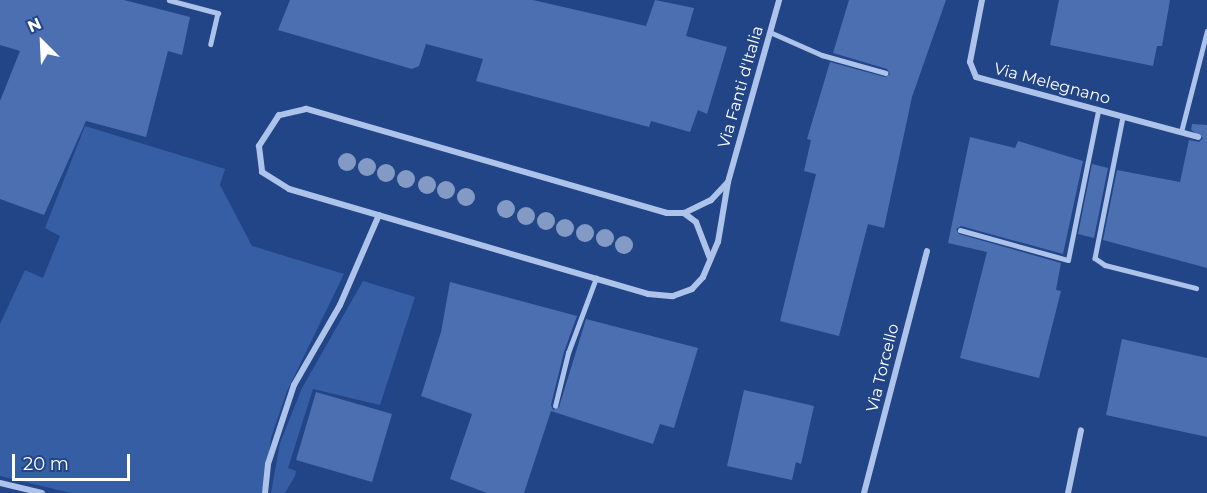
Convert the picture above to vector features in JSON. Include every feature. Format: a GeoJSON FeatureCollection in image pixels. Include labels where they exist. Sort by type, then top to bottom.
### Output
{"type":"FeatureCollection","features":[{"type":"Feature","properties":{"kind":"street","name":"Via Fanti d'Italia"},"geometry":{"type":"LineString","coordinates":[[684,213],[667,213],[306,110],[279,115],[267,128],[259,146],[259,161],[273,183],[648,294],[674,296],[692,289],[710,259],[729,200],[728,182],[779,0]]}},
{"type":"Feature","properties":{"kind":"street","name":"Via Melegnano"},"geometry":{"type":"LineString","coordinates":[[982,0],[970,62],[976,77],[1198,137]]}},
{"type":"Feature","properties":{"kind":"street"},"geometry":{"type":"LineString","coordinates":[[710,259],[696,222],[684,213],[711,200],[728,182]]}},
{"type":"Feature","properties":{"kind":"street"},"geometry":{"type":"LineString","coordinates":[[265,493],[268,464],[294,385],[340,305],[379,215]]}},
{"type":"Feature","properties":{"kind":"street","name":"Via Torcello"},"geometry":{"type":"LineString","coordinates":[[864,493],[927,251]]}},
{"type":"Feature","properties":{"kind":"street"},"geometry":{"type":"LineString","coordinates":[[1068,493],[1081,430]]}},
{"type":"Feature","properties":{"kind":"street"},"geometry":{"type":"LineString","coordinates":[[0,483],[42,493]]}},
{"type":"Feature","properties":{"kind":"lane"},"geometry":{"type":"LineString","coordinates":[[169,0],[218,13],[211,44]]}},
{"type":"Feature","properties":{"kind":"lane"},"geometry":{"type":"LineString","coordinates":[[1181,132],[1207,31]]}},
{"type":"Feature","properties":{"kind":"lane"},"geometry":{"type":"LineString","coordinates":[[770,32],[822,55],[886,73]]}},
{"type":"Feature","properties":{"kind":"lane"},"geometry":{"type":"LineString","coordinates":[[960,230],[1068,260],[1098,111]]}},
{"type":"Feature","properties":{"kind":"lane"},"geometry":{"type":"LineString","coordinates":[[1123,117],[1095,258],[1105,265],[1196,288]]}},
{"type":"Feature","properties":{"kind":"lane"},"geometry":{"type":"LineString","coordinates":[[555,406],[568,353],[596,278]]}},
{"type":"Feature","properties":{"kind":"shaded area"},"geometry":{"type":"Polygon","coordinates":[[[85,126],[225,169],[220,185],[252,246],[344,274],[287,391],[271,438],[264,493],[71,493],[0,476],[0,324],[25,270],[43,278],[60,236],[45,228],[85,126]]]}},
{"type":"Feature","properties":{"kind":"shaded area"},"geometry":{"type":"Polygon","coordinates":[[[363,281],[415,297],[380,405],[313,389],[288,468],[296,471],[295,476],[285,493],[271,493],[280,443],[302,388],[363,281]]]}},
{"type":"Feature","properties":{"kind":"building"},"geometry":{"type":"Polygon","coordinates":[[[0,0],[124,0],[190,17],[182,55],[168,51],[146,137],[86,121],[44,215],[0,199],[0,101],[20,51],[0,45],[0,0]]]}},
{"type":"Feature","properties":{"kind":"building"},"geometry":{"type":"Polygon","coordinates":[[[290,0],[533,0],[646,26],[655,0],[694,8],[686,36],[727,47],[707,114],[698,110],[690,132],[651,121],[649,127],[476,81],[483,59],[426,44],[419,66],[412,69],[278,30],[290,0]]]}},
{"type":"Feature","properties":{"kind":"building"},"geometry":{"type":"Polygon","coordinates":[[[849,0],[946,0],[912,97],[884,228],[868,224],[839,336],[780,321],[816,174],[804,171],[811,140],[807,139],[830,62],[885,77],[890,74],[887,69],[833,53],[849,0]]]}},
{"type":"Feature","properties":{"kind":"building"},"geometry":{"type":"Polygon","coordinates":[[[1059,0],[1170,0],[1162,46],[1157,46],[1153,66],[1050,45],[1059,0]]]}},
{"type":"Feature","properties":{"kind":"building"},"geometry":{"type":"Polygon","coordinates":[[[1192,124],[1207,125],[1207,268],[1103,240],[1117,170],[1180,182],[1189,140],[1199,142],[1203,138],[1191,130],[1192,124]]]}},
{"type":"Feature","properties":{"kind":"building"},"geometry":{"type":"Polygon","coordinates":[[[970,137],[1015,148],[1018,141],[1083,161],[1063,254],[961,226],[956,229],[959,234],[1061,263],[1056,290],[1061,291],[1039,378],[960,358],[987,252],[948,243],[970,137]]]}},
{"type":"Feature","properties":{"kind":"building"},"geometry":{"type":"Polygon","coordinates":[[[1092,164],[1108,168],[1094,238],[1078,234],[1092,164]]]}},
{"type":"Feature","properties":{"kind":"building"},"geometry":{"type":"Polygon","coordinates":[[[450,282],[577,316],[564,352],[551,405],[553,410],[559,407],[586,319],[698,348],[674,428],[660,424],[653,444],[551,411],[524,493],[487,493],[450,479],[472,414],[421,396],[441,332],[450,282]]]}},
{"type":"Feature","properties":{"kind":"building"},"geometry":{"type":"Polygon","coordinates":[[[1122,339],[1207,358],[1207,437],[1106,415],[1122,339]]]}},
{"type":"Feature","properties":{"kind":"building"},"geometry":{"type":"Polygon","coordinates":[[[744,390],[814,406],[801,464],[796,462],[792,480],[727,466],[744,390]]]}},
{"type":"Feature","properties":{"kind":"building"},"geometry":{"type":"Polygon","coordinates":[[[316,392],[392,414],[372,482],[296,460],[316,392]]]}}]}
